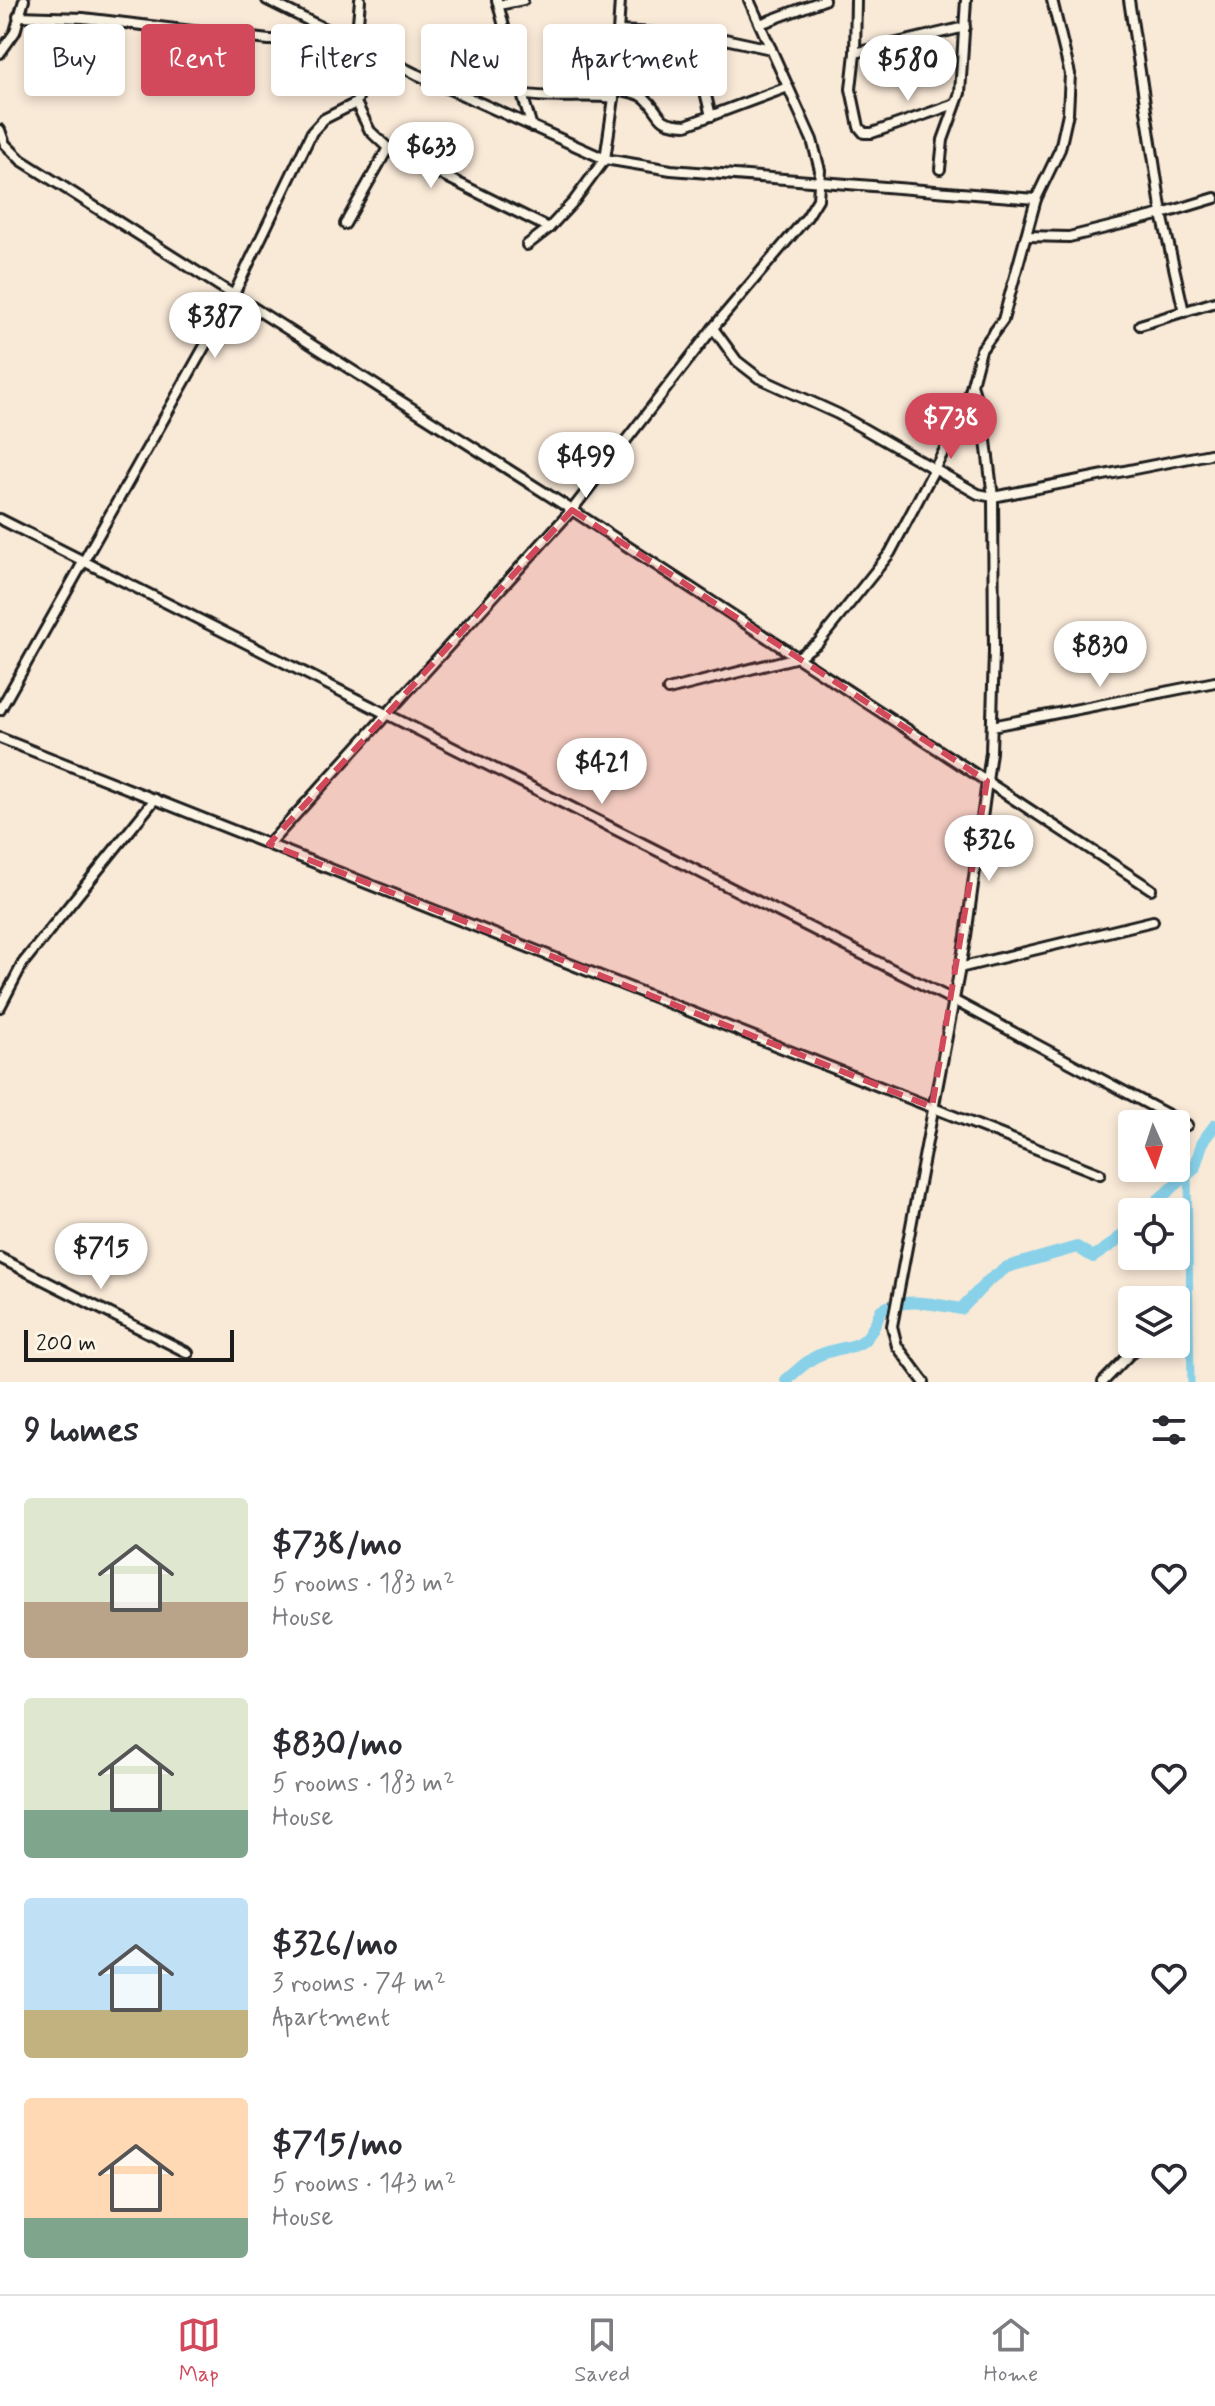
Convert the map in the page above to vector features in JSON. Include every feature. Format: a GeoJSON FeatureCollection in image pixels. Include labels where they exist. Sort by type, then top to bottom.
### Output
{"type":"FeatureCollection","features":[{"type":"Feature","properties":{"kind":"street"},"geometry":{"type":"LineString","coordinates":[[0,53],[15,32],[24,0]]}},
{"type":"Feature","properties":{"kind":"street"},"geometry":{"type":"LineString","coordinates":[[267,0],[316,24]]}},
{"type":"Feature","properties":{"kind":"street"},"geometry":{"type":"LineString","coordinates":[[358,24],[360,0]]}},
{"type":"Feature","properties":{"kind":"street"},"geometry":{"type":"LineString","coordinates":[[504,24],[498,3],[523,0]]}},
{"type":"Feature","properties":{"kind":"street"},"geometry":{"type":"LineString","coordinates":[[619,24],[620,0]]}},
{"type":"Feature","properties":{"kind":"street"},"geometry":{"type":"LineString","coordinates":[[269,844],[572,510],[713,328],[807,217],[818,199],[821,182],[812,140],[749,0]]}},
{"type":"Feature","properties":{"kind":"street"},"geometry":{"type":"LineString","coordinates":[[760,24],[824,0]]}},
{"type":"Feature","properties":{"kind":"street"},"geometry":{"type":"LineString","coordinates":[[856,0],[851,89],[859,127],[864,133],[872,133],[955,104]]}},
{"type":"Feature","properties":{"kind":"street"},"geometry":{"type":"LineString","coordinates":[[940,169],[943,140],[960,93],[966,0]]}},
{"type":"Feature","properties":{"kind":"street"},"geometry":{"type":"LineString","coordinates":[[668,690],[798,657],[818,643],[890,553],[965,411],[981,350],[1003,320],[1036,199],[1060,149],[1068,113],[1070,74],[1052,0]]}},
{"type":"Feature","properties":{"kind":"street"},"geometry":{"type":"LineString","coordinates":[[1129,0],[1162,214],[1184,312]]}},
{"type":"Feature","properties":{"kind":"street"},"geometry":{"type":"LineString","coordinates":[[18,16],[83,18],[271,40]]}},
{"type":"Feature","properties":{"kind":"street"},"geometry":{"type":"LineString","coordinates":[[855,53],[965,27]]}},
{"type":"Feature","properties":{"kind":"street"},"geometry":{"type":"LineString","coordinates":[[727,39],[771,49]]}},
{"type":"Feature","properties":{"kind":"street"},"geometry":{"type":"LineString","coordinates":[[405,67],[605,159],[671,170],[1036,199]]}},
{"type":"Feature","properties":{"kind":"street"},"geometry":{"type":"LineString","coordinates":[[641,96],[657,116],[672,125],[686,125],[788,87]]}},
{"type":"Feature","properties":{"kind":"street"},"geometry":{"type":"LineString","coordinates":[[527,95],[542,98],[576,96]]}},
{"type":"Feature","properties":{"kind":"street"},"geometry":{"type":"LineString","coordinates":[[0,710],[234,294],[312,132],[324,119],[356,103],[359,96]]}},
{"type":"Feature","properties":{"kind":"street"},"geometry":{"type":"LineString","coordinates":[[523,96],[532,127]]}},
{"type":"Feature","properties":{"kind":"street"},"geometry":{"type":"LineString","coordinates":[[527,245],[549,228],[574,201],[605,159],[614,96]]}},
{"type":"Feature","properties":{"kind":"street"},"geometry":{"type":"LineString","coordinates":[[706,96],[711,116]]}},
{"type":"Feature","properties":{"kind":"street"},"geometry":{"type":"LineString","coordinates":[[356,103],[370,131],[388,148],[549,228]]}},
{"type":"Feature","properties":{"kind":"street"},"geometry":{"type":"LineString","coordinates":[[0,130],[5,144],[21,160],[572,510],[1151,889]]}},
{"type":"Feature","properties":{"kind":"street"},"geometry":{"type":"LineString","coordinates":[[345,224],[388,148]]}},
{"type":"Feature","properties":{"kind":"street"},"geometry":{"type":"LineString","coordinates":[[1026,236],[1069,237],[1215,198]]}},
{"type":"Feature","properties":{"kind":"street"},"geometry":{"type":"LineString","coordinates":[[1140,325],[1215,302]]}},
{"type":"Feature","properties":{"kind":"street"},"geometry":{"type":"LineString","coordinates":[[713,328],[737,361],[759,378],[838,414],[978,494],[993,497],[1215,453]]}},
{"type":"Feature","properties":{"kind":"street"},"geometry":{"type":"LineString","coordinates":[[924,1382],[897,1346],[892,1326],[959,968],[987,781],[992,726],[993,497],[984,425],[972,385]]}},
{"type":"Feature","properties":{"kind":"street"},"geometry":{"type":"LineString","coordinates":[[0,519],[953,1000],[1159,1110]]}},
{"type":"Feature","properties":{"kind":"street"},"geometry":{"type":"LineString","coordinates":[[992,726],[1215,682]]}},
{"type":"Feature","properties":{"kind":"street"},"geometry":{"type":"LineString","coordinates":[[0,738],[1100,1174]]}},
{"type":"Feature","properties":{"kind":"street"},"geometry":{"type":"LineString","coordinates":[[0,1007],[23,963],[155,799]]}},
{"type":"Feature","properties":{"kind":"street"},"geometry":{"type":"LineString","coordinates":[[959,968],[1153,921]]}},
{"type":"Feature","properties":{"kind":"street"},"geometry":{"type":"LineString","coordinates":[[0,1258],[188,1353]]}},
{"type":"Feature","properties":{"kind":"street"},"geometry":{"type":"LineString","coordinates":[[1103,1382],[1126,1358]]}},
{"type":"Feature","properties":{"kind":"highlighted area"},"geometry":{"type":"Polygon","coordinates":[[[572,510],[987,781],[932,1107],[269,844],[572,510]]]}},
{"type":"Feature","properties":{"kind":"waterway"},"geometry":{"type":"LineString","coordinates":[[1160,1198],[1194,1169],[1203,1141],[1215,1125]]}},
{"type":"Feature","properties":{"kind":"waterway"},"geometry":{"type":"LineString","coordinates":[[1188,1182],[1191,1382]]}},
{"type":"Feature","properties":{"kind":"waterway"},"geometry":{"type":"LineString","coordinates":[[788,1382],[786,1380],[813,1358],[863,1341],[881,1310],[890,1306],[910,1303],[961,1309],[988,1281],[1007,1267],[1077,1247],[1093,1257],[1118,1239]]}}]}
